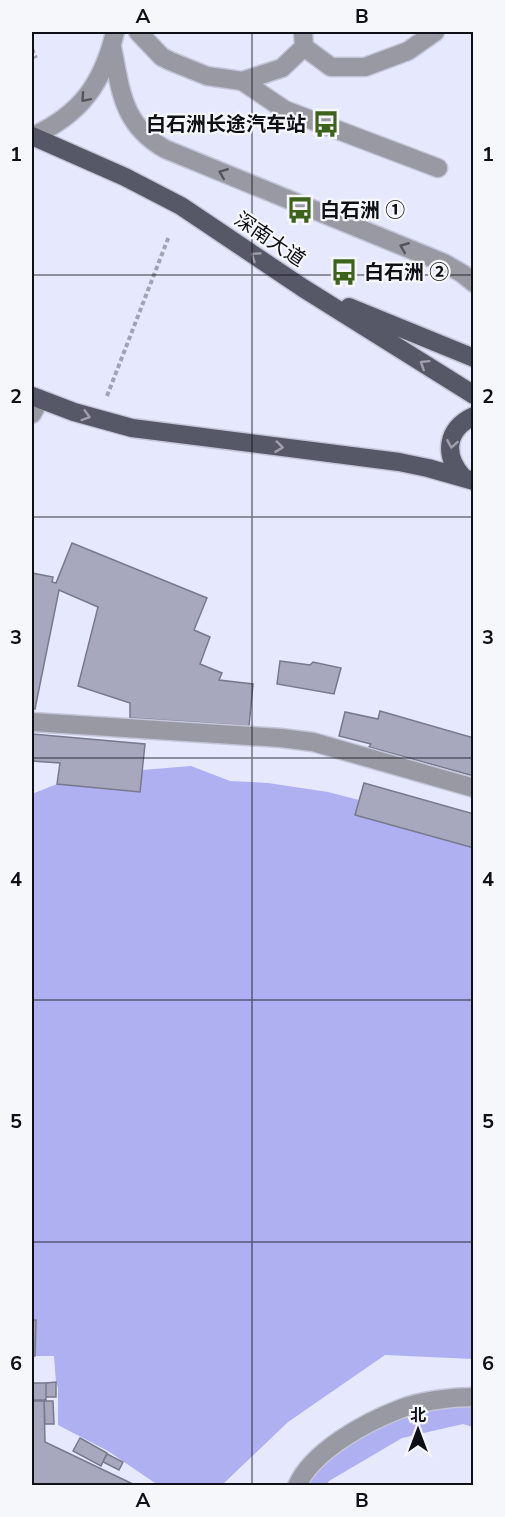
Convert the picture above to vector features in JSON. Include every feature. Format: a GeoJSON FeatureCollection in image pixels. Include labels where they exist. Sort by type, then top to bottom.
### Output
{"type":"FeatureCollection","features":[{"type":"Feature","properties":{"kind":"main road","name":"深南大道"},"geometry":{"type":"LineString","coordinates":[[32,136],[125,177],[181,206],[303,288],[474,395]]}},
{"type":"Feature","properties":{"kind":"main road"},"geometry":{"type":"LineString","coordinates":[[303,288],[474,358]]}},
{"type":"Feature","properties":{"kind":"main road"},"geometry":{"type":"LineString","coordinates":[[34,403],[132,428],[379,459],[429,468],[468,479]]}},
{"type":"Feature","properties":{"kind":"main road"},"geometry":{"type":"LineString","coordinates":[[468,479],[456,470],[449,447],[457,428],[474,416]]}},
{"type":"Feature","properties":{"kind":"street"},"geometry":{"type":"LineString","coordinates":[[138,32],[162,57],[170,62],[207,76],[242,81],[285,110],[438,168]]}},
{"type":"Feature","properties":{"kind":"street"},"geometry":{"type":"LineString","coordinates":[[242,81],[282,68],[304,39],[331,67],[365,67],[408,51],[435,32]]}},
{"type":"Feature","properties":{"kind":"street"},"geometry":{"type":"LineString","coordinates":[[32,136],[66,118],[81,103],[93,88],[113,39]]}},
{"type":"Feature","properties":{"kind":"street"},"geometry":{"type":"LineString","coordinates":[[113,39],[123,101],[135,124],[153,143],[444,263],[474,283]]}},
{"type":"Feature","properties":{"kind":"street"},"geometry":{"type":"LineString","coordinates":[[32,722],[313,742],[474,788]]}},
{"type":"Feature","properties":{"kind":"street"},"geometry":{"type":"LineString","coordinates":[[297,1485],[300,1478],[321,1455],[362,1426],[402,1408],[455,1397],[474,1397]]}},
{"type":"Feature","properties":{"kind":"path"},"geometry":{"type":"LineString","coordinates":[[32,49],[36,58]]}},
{"type":"Feature","properties":{"kind":"path"},"geometry":{"type":"LineString","coordinates":[[107,396],[169,236]]}},
{"type":"Feature","properties":{"kind":"shaded area"},"geometry":{"type":"Polygon","coordinates":[[[191,766],[230,781],[268,783],[328,792],[359,800],[355,815],[473,848],[473,1359],[385,1355],[288,1422],[222,1485],[158,1485],[108,1451],[58,1425],[58,1388],[54,1356],[35,1356],[36,1321],[32,1317],[32,794],[57,784],[140,792],[142,770],[191,766]]]}},
{"type":"Feature","properties":{"kind":"shaded area"},"geometry":{"type":"Polygon","coordinates":[[[473,1400],[473,1427],[463,1424],[402,1438],[329,1481],[326,1485],[301,1486],[323,1457],[403,1411],[473,1400]]]}},
{"type":"Feature","properties":{"kind":"building"},"geometry":{"type":"Polygon","coordinates":[[[72,543],[207,598],[194,630],[210,637],[200,664],[222,673],[219,680],[253,684],[249,726],[130,718],[130,703],[78,686],[98,607],[59,590],[35,709],[32,708],[32,573],[53,577],[52,582],[56,583],[72,543]]]}},
{"type":"Feature","properties":{"kind":"building"},"geometry":{"type":"Polygon","coordinates":[[[280,661],[310,665],[313,662],[341,668],[334,694],[277,684],[280,661]]]}},
{"type":"Feature","properties":{"kind":"building"},"geometry":{"type":"Polygon","coordinates":[[[380,711],[474,738],[474,776],[369,747],[371,744],[339,736],[345,712],[378,719],[380,711]]]}},
{"type":"Feature","properties":{"kind":"building"},"geometry":{"type":"Polygon","coordinates":[[[32,734],[145,744],[140,792],[57,784],[60,763],[32,761],[32,734]]]}},
{"type":"Feature","properties":{"kind":"building"},"geometry":{"type":"Polygon","coordinates":[[[364,783],[474,814],[474,848],[355,815],[364,783]]]}},
{"type":"Feature","properties":{"kind":"building"},"geometry":{"type":"Polygon","coordinates":[[[32,1317],[36,1320],[35,1356],[32,1356],[32,1317]]]}},
{"type":"Feature","properties":{"kind":"building"},"geometry":{"type":"Polygon","coordinates":[[[56,1382],[56,1397],[46,1397],[46,1383],[56,1382]]]}},
{"type":"Feature","properties":{"kind":"building"},"geometry":{"type":"Polygon","coordinates":[[[32,1383],[46,1383],[46,1400],[32,1400],[32,1383]]]}},
{"type":"Feature","properties":{"kind":"building"},"geometry":{"type":"Polygon","coordinates":[[[32,1401],[44,1401],[45,1442],[137,1486],[32,1486],[32,1401]]]}},
{"type":"Feature","properties":{"kind":"building"},"geometry":{"type":"Polygon","coordinates":[[[44,1401],[53,1401],[54,1424],[45,1424],[44,1401]]]}},
{"type":"Feature","properties":{"kind":"building"},"geometry":{"type":"Polygon","coordinates":[[[80,1438],[107,1453],[101,1466],[73,1451],[80,1438]]]}},
{"type":"Feature","properties":{"kind":"building"},"geometry":{"type":"Polygon","coordinates":[[[107,1454],[123,1462],[119,1470],[103,1462],[107,1454]]]}},
{"type":"Feature","properties":{"kind":"place","name":"白石洲长途汽车站"},"geometry":{"type":"Point","coordinates":[326,124]}},
{"type":"Feature","properties":{"kind":"place","name":"白石洲 ①"},"geometry":{"type":"Point","coordinates":[300,210]}},
{"type":"Feature","properties":{"kind":"place","name":"白石洲 ②"},"geometry":{"type":"Point","coordinates":[344,272]}}]}
